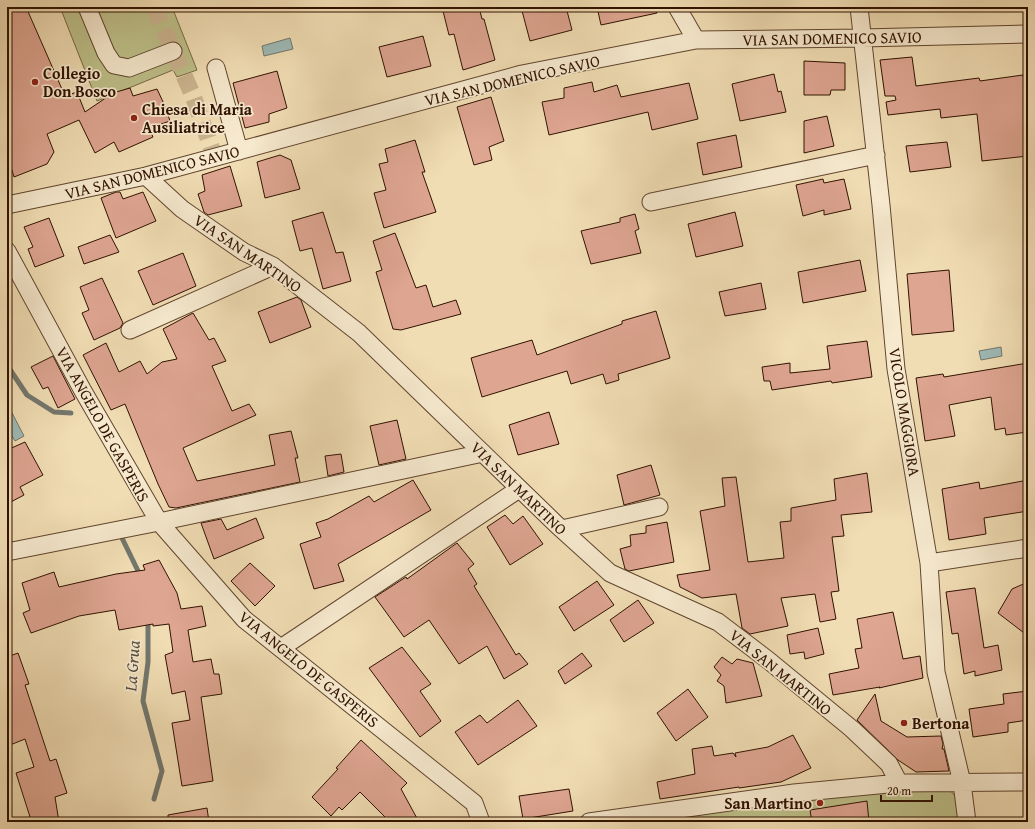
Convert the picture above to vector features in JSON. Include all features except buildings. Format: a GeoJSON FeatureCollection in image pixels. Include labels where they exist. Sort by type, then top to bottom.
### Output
{"type":"FeatureCollection","features":[{"type":"Feature","properties":{"kind":"street"},"geometry":{"type":"LineString","coordinates":[[86,7],[106,53],[114,65],[129,68],[173,51]]}},
{"type":"Feature","properties":{"kind":"street"},"geometry":{"type":"LineString","coordinates":[[677,7],[696,40]]}},
{"type":"Feature","properties":{"kind":"street","name":"VICOLO MAGGIORA"},"geometry":{"type":"LineString","coordinates":[[859,7],[876,155],[896,369],[929,563],[936,672],[962,783],[967,822]]}},
{"type":"Feature","properties":{"kind":"street","name":"VIA SAN DOMENICO SAVIO"},"geometry":{"type":"LineString","coordinates":[[7,206],[146,176],[522,74],[696,40],[1028,34]]}},
{"type":"Feature","properties":{"kind":"street"},"geometry":{"type":"LineString","coordinates":[[216,68],[239,151]]}},
{"type":"Feature","properties":{"kind":"street"},"geometry":{"type":"LineString","coordinates":[[651,202],[876,155]]}},
{"type":"Feature","properties":{"kind":"street","name":"VIA SAN MARTINO"},"geometry":{"type":"LineString","coordinates":[[146,176],[182,209],[244,252],[273,266],[360,333],[519,489],[610,573],[718,622],[768,660],[852,728],[890,764],[899,783]]}},
{"type":"Feature","properties":{"kind":"street","name":"VIA ANGELO DE GASPERIS"},"geometry":{"type":"LineString","coordinates":[[7,252],[83,391],[159,522],[244,619],[474,803],[481,822]]}},
{"type":"Feature","properties":{"kind":"street"},"geometry":{"type":"LineString","coordinates":[[130,330],[273,266]]}},
{"type":"Feature","properties":{"kind":"street"},"geometry":{"type":"LineString","coordinates":[[7,552],[159,522],[483,453]]}},
{"type":"Feature","properties":{"kind":"street"},"geometry":{"type":"LineString","coordinates":[[281,648],[519,489]]}},
{"type":"Feature","properties":{"kind":"street"},"geometry":{"type":"LineString","coordinates":[[562,529],[659,507]]}},
{"type":"Feature","properties":{"kind":"street"},"geometry":{"type":"LineString","coordinates":[[929,563],[1028,548]]}},
{"type":"Feature","properties":{"kind":"street"},"geometry":{"type":"LineString","coordinates":[[589,822],[794,793],[899,783],[1028,782]]}},
{"type":"Feature","properties":{"kind":"green space"},"geometry":{"type":"Polygon","coordinates":[[[60,7],[172,7],[197,70],[177,77],[173,70],[97,101],[60,7]]]}},
{"type":"Feature","properties":{"kind":"green space"},"geometry":{"type":"Polygon","coordinates":[[[949,789],[962,804],[960,822],[649,822],[776,804],[869,793],[949,789]]]}},
{"type":"Feature","properties":{"kind":"water"},"geometry":{"type":"Polygon","coordinates":[[[290,38],[293,49],[264,56],[262,46],[290,38]]]}},
{"type":"Feature","properties":{"kind":"water"},"geometry":{"type":"Polygon","coordinates":[[[1001,347],[1002,356],[981,360],[979,351],[1001,347]]]}},
{"type":"Feature","properties":{"kind":"water"},"geometry":{"type":"Polygon","coordinates":[[[10,409],[24,436],[15,441],[12,436],[7,437],[7,410],[10,409]]]}},
{"type":"Feature","properties":{"kind":"waterway","name":"La Grua"},"geometry":{"type":"LineString","coordinates":[[7,365],[27,395],[54,412],[71,413]]}},
{"type":"Feature","properties":{"kind":"waterway","name":"La Grua"},"geometry":{"type":"LineString","coordinates":[[121,536],[141,577]]}},
{"type":"Feature","properties":{"kind":"waterway","name":"La Grua"},"geometry":{"type":"LineString","coordinates":[[148,618],[148,662],[143,701],[162,771],[154,799]]}},
{"type":"Feature","properties":{"kind":"tunnel"},"geometry":{"type":"LineString","coordinates":[[154,7],[193,96],[215,158]]}},
{"type":"Feature","properties":{"kind":"place","name":"Collegio Don Bosco"},"geometry":{"type":"Point","coordinates":[35,82]}},
{"type":"Feature","properties":{"kind":"place","name":"Chiesa di Maria Ausiliatrice"},"geometry":{"type":"Point","coordinates":[134,118]}},
{"type":"Feature","properties":{"kind":"place","name":"Bertona"},"geometry":{"type":"Point","coordinates":[904,723]}},
{"type":"Feature","properties":{"kind":"place","name":"San Martino"},"geometry":{"type":"Point","coordinates":[820,803]}}]}
